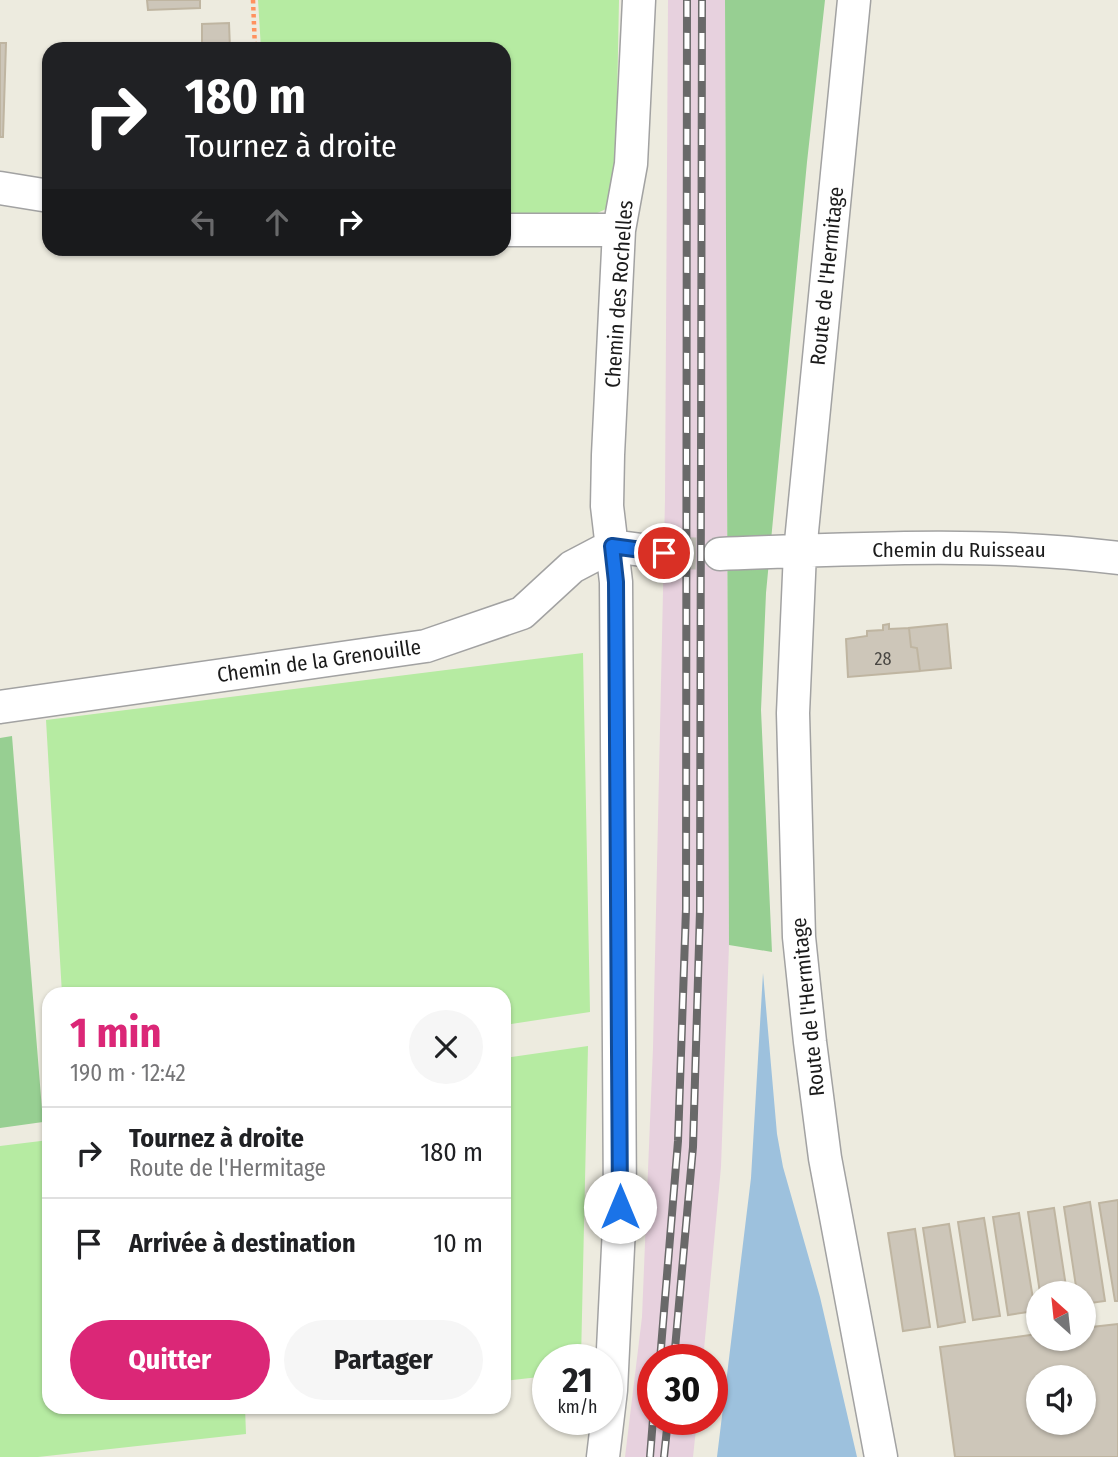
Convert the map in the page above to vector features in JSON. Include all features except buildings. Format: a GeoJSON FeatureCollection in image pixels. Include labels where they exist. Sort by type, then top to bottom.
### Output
{"type":"FeatureCollection","features":[{"type":"Feature","properties":{"kind":"street","name":"Chemin des Rochelles"},"geometry":{"type":"LineString","coordinates":[[603,1457],[611,1390],[620,1207],[616,582],[607,506],[619,230],[631,164],[639,0]]}},
{"type":"Feature","properties":{"kind":"street","name":"Route de l'Hermitage"},"geometry":{"type":"LineString","coordinates":[[854,0],[800,552],[793,712],[799,937],[825,1158],[881,1457]]}},
{"type":"Feature","properties":{"kind":"street"},"geometry":{"type":"LineString","coordinates":[[0,188],[42,195]]}},
{"type":"Feature","properties":{"kind":"street"},"geometry":{"type":"LineString","coordinates":[[511,230],[619,230]]}},
{"type":"Feature","properties":{"kind":"street"},"geometry":{"type":"LineString","coordinates":[[612,546],[664,553]]}},
{"type":"Feature","properties":{"kind":"street","name":"Chemin de la Grenouille"},"geometry":{"type":"LineString","coordinates":[[0,707],[426,646],[522,613],[572,567],[612,546]]}},
{"type":"Feature","properties":{"kind":"street","name":"Chemin du Ruisseau"},"geometry":{"type":"LineString","coordinates":[[800,552],[936,547],[1057,550],[1118,558]]}},
{"type":"Feature","properties":{"kind":"street"},"geometry":{"type":"LineString","coordinates":[[720,554],[800,552]]}},
{"type":"Feature","properties":{"kind":"path"},"geometry":{"type":"LineString","coordinates":[[253,0],[255,42]]}},
{"type":"Feature","properties":{"kind":"shaded area"},"geometry":{"type":"Polygon","coordinates":[[[668,0],[725,0],[729,945],[721,1167],[704,1344],[639,1344],[653,1048],[665,500],[668,0]]]}},
{"type":"Feature","properties":{"kind":"shaded area"},"geometry":{"type":"Polygon","coordinates":[[[637,1358],[637,1435],[695,1435],[693,1457],[625,1457],[637,1358]]]}},
{"type":"Feature","properties":{"kind":"green space"},"geometry":{"type":"Polygon","coordinates":[[[258,0],[619,0],[615,205],[584,219],[511,224],[511,42],[261,42],[258,0]]]}},
{"type":"Feature","properties":{"kind":"green space"},"geometry":{"type":"Polygon","coordinates":[[[725,0],[825,0],[766,593],[761,710],[772,952],[729,945],[725,0]]]}},
{"type":"Feature","properties":{"kind":"green space"},"geometry":{"type":"Polygon","coordinates":[[[583,653],[590,1012],[511,1024],[511,987],[62,987],[46,720],[583,653]]]}},
{"type":"Feature","properties":{"kind":"green space"},"geometry":{"type":"Polygon","coordinates":[[[12,736],[42,1122],[0,1128],[0,738],[12,736]]]}},
{"type":"Feature","properties":{"kind":"green space"},"geometry":{"type":"Polygon","coordinates":[[[588,1046],[581,1344],[532,1344],[532,1378],[511,1380],[511,1057],[588,1046]]]}},
{"type":"Feature","properties":{"kind":"green space"},"geometry":{"type":"Polygon","coordinates":[[[42,1141],[42,1414],[245,1414],[246,1434],[38,1457],[0,1457],[0,1146],[42,1141]]]}},
{"type":"Feature","properties":{"kind":"water"},"geometry":{"type":"Polygon","coordinates":[[[763,973],[777,1134],[783,1167],[820,1297],[857,1457],[717,1457],[720,1435],[728,1435],[728,1367],[751,1178],[763,973]]]}},
{"type":"Feature","properties":{"kind":"tunnel"},"geometry":{"type":"LineString","coordinates":[[664,553],[720,554]]}},
{"type":"Feature","properties":{"kind":"railway"},"geometry":{"type":"LineString","coordinates":[[661,1344],[678,1141],[686,909],[687,0]]}},
{"type":"Feature","properties":{"kind":"railway"},"geometry":{"type":"LineString","coordinates":[[675,1344],[693,1147],[700,911],[702,0]]}},
{"type":"Feature","properties":{"kind":"railway"},"geometry":{"type":"LineString","coordinates":[[650,1457],[652,1435]]}},
{"type":"Feature","properties":{"kind":"railway"},"geometry":{"type":"LineString","coordinates":[[664,1457],[666,1435]]}},
{"type":"Feature","properties":{"kind":"route"},"geometry":{"type":"LineString","coordinates":[[620,1207],[616,582],[612,546],[664,553]]}}]}
